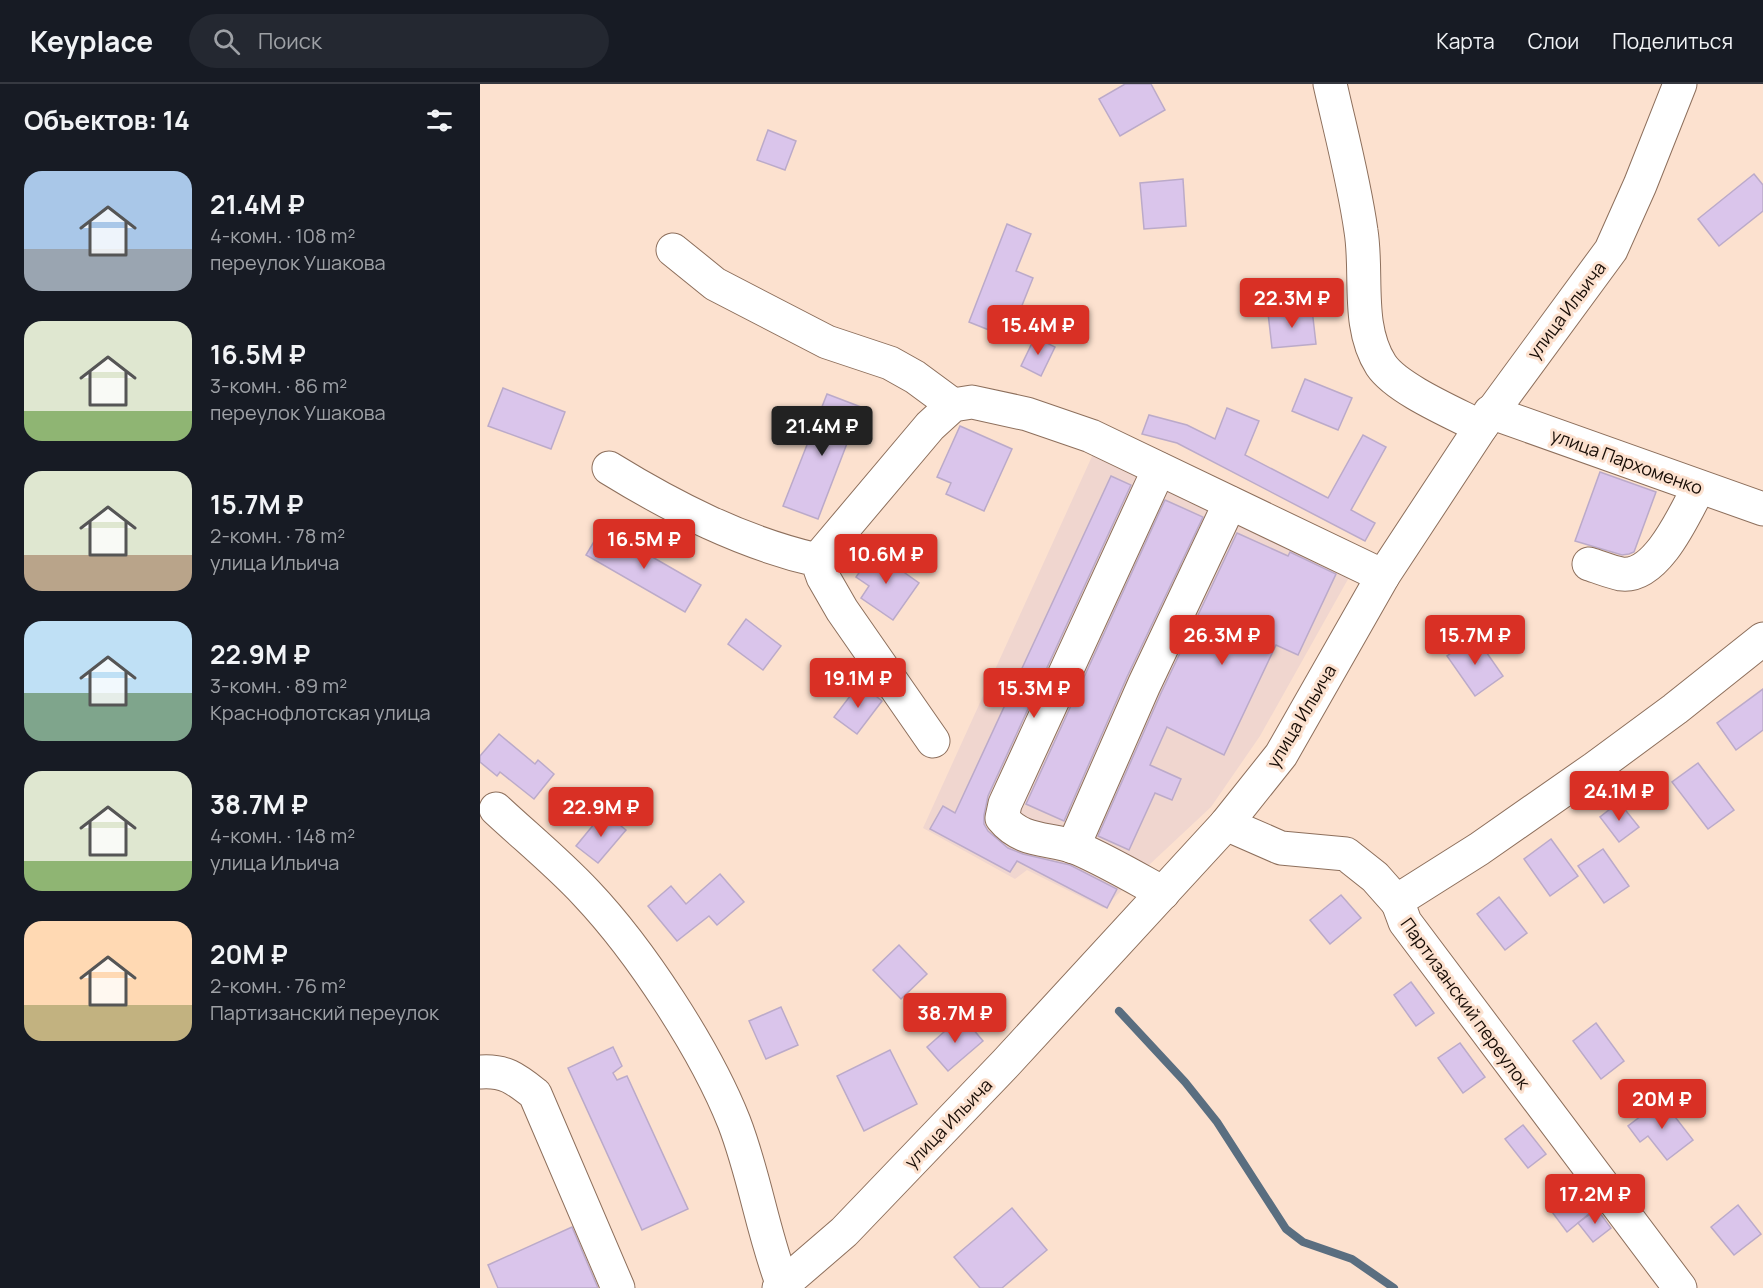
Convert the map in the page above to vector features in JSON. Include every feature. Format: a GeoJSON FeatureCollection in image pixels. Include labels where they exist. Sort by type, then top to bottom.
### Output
{"type":"FeatureCollection","features":[{"type":"Feature","properties":{"kind":"street","name":"улица Пархоменко"},"geometry":{"type":"LineString","coordinates":[[1330,84],[1348,156],[1362,234],[1368,335],[1382,366],[1415,394],[1485,420],[1763,509]]}},
{"type":"Feature","properties":{"kind":"street","name":"улица Ильича"},"geometry":{"type":"LineString","coordinates":[[782,1287],[844,1232],[1006,1063],[1226,824],[1281,755],[1383,576],[1485,420],[1611,250],[1640,185],[1680,84]]}},
{"type":"Feature","properties":{"kind":"street"},"geometry":{"type":"LineString","coordinates":[[673,250],[706,278],[742,299],[827,342],[890,363],[915,377],[953,405]]}},
{"type":"Feature","properties":{"kind":"street"},"geometry":{"type":"LineString","coordinates":[[817,560],[930,426],[953,405],[972,402],[1028,414],[1091,436],[1383,576]]}},
{"type":"Feature","properties":{"kind":"street"},"geometry":{"type":"LineString","coordinates":[[609,468],[666,503],[716,525],[796,555],[817,560]]}},
{"type":"Feature","properties":{"kind":"street"},"geometry":{"type":"LineString","coordinates":[[1159,469],[1005,804],[1002,818],[1008,825],[1035,840],[1073,847],[1106,861],[1162,893]]}},
{"type":"Feature","properties":{"kind":"street"},"geometry":{"type":"LineString","coordinates":[[1589,564],[1622,574],[1636,573],[1652,562],[1674,533],[1700,487]]}},
{"type":"Feature","properties":{"kind":"street"},"geometry":{"type":"LineString","coordinates":[[1073,847],[1144,685],[1230,503]]}},
{"type":"Feature","properties":{"kind":"street"},"geometry":{"type":"LineString","coordinates":[[817,560],[823,577],[842,610],[933,741]]}},
{"type":"Feature","properties":{"kind":"street","name":"Партизанский переулок"},"geometry":{"type":"LineString","coordinates":[[1680,1288],[1405,922],[1398,903],[1403,897],[1479,849],[1604,761],[1675,709],[1763,639]]}},
{"type":"Feature","properties":{"kind":"street"},"geometry":{"type":"LineString","coordinates":[[496,809],[586,893],[626,941],[664,995],[705,1061],[734,1122],[782,1287]]}},
{"type":"Feature","properties":{"kind":"street"},"geometry":{"type":"LineString","coordinates":[[1226,824],[1281,848],[1346,854],[1375,877],[1398,903]]}},
{"type":"Feature","properties":{"kind":"street"},"geometry":{"type":"LineString","coordinates":[[480,1072],[496,1071],[516,1079],[535,1094],[618,1288]]}},
{"type":"Feature","properties":{"kind":"shaded area"},"geometry":{"type":"Polygon","coordinates":[[[1094,452],[1352,572],[1260,736],[1211,807],[1103,908],[1027,870],[1015,879],[923,828],[1094,452]]]}},
{"type":"Feature","properties":{"kind":"building"},"geometry":{"type":"Polygon","coordinates":[[[1125,84],[1151,84],[1165,110],[1120,136],[1099,99],[1125,84]]]}},
{"type":"Feature","properties":{"kind":"building"},"geometry":{"type":"Polygon","coordinates":[[[768,130],[796,141],[785,170],[757,160],[768,130]]]}},
{"type":"Feature","properties":{"kind":"building"},"geometry":{"type":"Polygon","coordinates":[[[1754,174],[1763,185],[1763,211],[1719,246],[1698,219],[1754,174]]]}},
{"type":"Feature","properties":{"kind":"building"},"geometry":{"type":"Polygon","coordinates":[[[1183,179],[1186,226],[1144,229],[1140,183],[1183,179]]]}},
{"type":"Feature","properties":{"kind":"building"},"geometry":{"type":"Polygon","coordinates":[[[1007,224],[1031,234],[1016,271],[1033,278],[1009,338],[969,322],[1007,224]]]}},
{"type":"Feature","properties":{"kind":"building"},"geometry":{"type":"Polygon","coordinates":[[[1312,309],[1316,344],[1272,348],[1268,313],[1312,309]]]}},
{"type":"Feature","properties":{"kind":"building"},"geometry":{"type":"Polygon","coordinates":[[[1035,337],[1055,347],[1041,376],[1021,366],[1035,337]]]}},
{"type":"Feature","properties":{"kind":"building"},"geometry":{"type":"Polygon","coordinates":[[[1305,379],[1352,398],[1338,430],[1292,411],[1305,379]]]}},
{"type":"Feature","properties":{"kind":"building"},"geometry":{"type":"Polygon","coordinates":[[[503,388],[565,412],[551,449],[488,426],[503,388]]]}},
{"type":"Feature","properties":{"kind":"building"},"geometry":{"type":"Polygon","coordinates":[[[827,394],[861,407],[818,519],[783,506],[827,394]]]}},
{"type":"Feature","properties":{"kind":"building"},"geometry":{"type":"Polygon","coordinates":[[[1227,408],[1259,421],[1245,455],[1328,498],[1363,435],[1386,447],[1351,510],[1375,523],[1365,541],[1177,443],[1142,434],[1149,415],[1187,425],[1215,439],[1227,408]]]}},
{"type":"Feature","properties":{"kind":"building"},"geometry":{"type":"Polygon","coordinates":[[[960,426],[1012,449],[984,511],[946,494],[951,483],[937,477],[960,426]]]}},
{"type":"Feature","properties":{"kind":"building"},"geometry":{"type":"Polygon","coordinates":[[[1600,472],[1656,492],[1634,552],[1629,554],[1622,555],[1575,541],[1600,472]]]}},
{"type":"Feature","properties":{"kind":"building"},"geometry":{"type":"Polygon","coordinates":[[[1111,476],[1131,485],[988,796],[984,815],[984,824],[988,831],[1008,848],[1023,854],[1070,865],[1117,889],[1107,908],[1017,861],[1010,872],[930,829],[943,806],[955,813],[1111,476]]]}},
{"type":"Feature","properties":{"kind":"building"},"geometry":{"type":"Polygon","coordinates":[[[1165,500],[1203,517],[1127,677],[1064,821],[1026,804],[1165,500]]]}},
{"type":"Feature","properties":{"kind":"building"},"geometry":{"type":"Polygon","coordinates":[[[602,528],[701,585],[685,612],[586,555],[602,528]]]}},
{"type":"Feature","properties":{"kind":"building"},"geometry":{"type":"Polygon","coordinates":[[[1237,533],[1288,556],[1290,552],[1336,574],[1298,655],[1276,645],[1224,755],[1167,727],[1150,765],[1181,779],[1172,800],[1155,793],[1129,850],[1098,836],[1161,693],[1237,533]]]}},
{"type":"Feature","properties":{"kind":"building"},"geometry":{"type":"Polygon","coordinates":[[[874,551],[919,583],[893,620],[861,598],[869,586],[856,577],[874,551]]]}},
{"type":"Feature","properties":{"kind":"building"},"geometry":{"type":"Polygon","coordinates":[[[746,619],[781,646],[763,670],[728,644],[746,619]]]}},
{"type":"Feature","properties":{"kind":"building"},"geometry":{"type":"Polygon","coordinates":[[[1475,636],[1503,676],[1475,696],[1447,656],[1475,636]]]}},
{"type":"Feature","properties":{"kind":"building"},"geometry":{"type":"Polygon","coordinates":[[[860,683],[882,701],[857,734],[834,717],[860,683]]]}},
{"type":"Feature","properties":{"kind":"building"},"geometry":{"type":"Polygon","coordinates":[[[1763,689],[1763,730],[1736,750],[1717,723],[1763,689]]]}},
{"type":"Feature","properties":{"kind":"building"},"geometry":{"type":"Polygon","coordinates":[[[499,734],[535,764],[538,760],[554,774],[534,799],[500,772],[497,776],[480,762],[480,756],[499,734]]]}},
{"type":"Feature","properties":{"kind":"building"},"geometry":{"type":"Polygon","coordinates":[[[1698,763],[1734,810],[1708,829],[1672,782],[1698,763]]]}},
{"type":"Feature","properties":{"kind":"building"},"geometry":{"type":"Polygon","coordinates":[[[1619,802],[1639,827],[1619,842],[1600,817],[1619,802]]]}},
{"type":"Feature","properties":{"kind":"building"},"geometry":{"type":"Polygon","coordinates":[[[604,812],[626,830],[598,863],[576,846],[604,812]]]}},
{"type":"Feature","properties":{"kind":"building"},"geometry":{"type":"Polygon","coordinates":[[[1551,839],[1578,876],[1550,896],[1524,859],[1551,839]]]}},
{"type":"Feature","properties":{"kind":"building"},"geometry":{"type":"Polygon","coordinates":[[[1603,849],[1629,886],[1604,903],[1578,866],[1603,849]]]}},
{"type":"Feature","properties":{"kind":"building"},"geometry":{"type":"Polygon","coordinates":[[[720,874],[744,902],[717,925],[709,916],[677,941],[648,906],[671,886],[686,904],[720,874]]]}},
{"type":"Feature","properties":{"kind":"building"},"geometry":{"type":"Polygon","coordinates":[[[1341,895],[1361,918],[1330,944],[1310,920],[1341,895]]]}},
{"type":"Feature","properties":{"kind":"building"},"geometry":{"type":"Polygon","coordinates":[[[1499,897],[1527,933],[1505,950],[1477,914],[1499,897]]]}},
{"type":"Feature","properties":{"kind":"building"},"geometry":{"type":"Polygon","coordinates":[[[899,945],[927,974],[901,999],[873,970],[899,945]]]}},
{"type":"Feature","properties":{"kind":"building"},"geometry":{"type":"Polygon","coordinates":[[[1411,982],[1434,1013],[1416,1026],[1394,995],[1411,982]]]}},
{"type":"Feature","properties":{"kind":"building"},"geometry":{"type":"Polygon","coordinates":[[[781,1007],[798,1045],[766,1059],[749,1021],[781,1007]]]}},
{"type":"Feature","properties":{"kind":"building"},"geometry":{"type":"Polygon","coordinates":[[[962,1016],[983,1041],[948,1071],[927,1047],[962,1016]]]}},
{"type":"Feature","properties":{"kind":"building"},"geometry":{"type":"Polygon","coordinates":[[[1596,1023],[1624,1061],[1601,1079],[1573,1041],[1596,1023]]]}},
{"type":"Feature","properties":{"kind":"building"},"geometry":{"type":"Polygon","coordinates":[[[1460,1043],[1485,1077],[1463,1093],[1438,1058],[1460,1043]]]}},
{"type":"Feature","properties":{"kind":"building"},"geometry":{"type":"Polygon","coordinates":[[[613,1047],[622,1066],[613,1073],[617,1080],[627,1076],[688,1209],[642,1230],[568,1068],[613,1047]]]}},
{"type":"Feature","properties":{"kind":"building"},"geometry":{"type":"Polygon","coordinates":[[[890,1050],[917,1104],[864,1131],[837,1076],[890,1050]]]}},
{"type":"Feature","properties":{"kind":"building"},"geometry":{"type":"Polygon","coordinates":[[[1662,1100],[1693,1140],[1667,1160],[1648,1136],[1640,1142],[1628,1126],[1662,1100]]]}},
{"type":"Feature","properties":{"kind":"building"},"geometry":{"type":"Polygon","coordinates":[[[1523,1125],[1546,1154],[1528,1168],[1505,1139],[1523,1125]]]}},
{"type":"Feature","properties":{"kind":"building"},"geometry":{"type":"Polygon","coordinates":[[[1570,1186],[1590,1213],[1567,1232],[1546,1204],[1570,1186]]]}},
{"type":"Feature","properties":{"kind":"building"},"geometry":{"type":"Polygon","coordinates":[[[1738,1205],[1761,1234],[1734,1255],[1711,1227],[1738,1205]]]}},
{"type":"Feature","properties":{"kind":"building"},"geometry":{"type":"Polygon","coordinates":[[[1012,1208],[1047,1250],[1002,1288],[980,1288],[954,1257],[1012,1208]]]}},
{"type":"Feature","properties":{"kind":"building"},"geometry":{"type":"Polygon","coordinates":[[[1597,1209],[1611,1228],[1593,1242],[1578,1223],[1597,1209]]]}},
{"type":"Feature","properties":{"kind":"building"},"geometry":{"type":"Polygon","coordinates":[[[572,1227],[598,1288],[498,1288],[488,1265],[572,1227]]]}},
{"type":"Feature","properties":{"kind":"waterway"},"geometry":{"type":"LineString","coordinates":[[1119,1011],[1185,1082],[1217,1122],[1286,1229],[1303,1242],[1352,1259],[1394,1288]]}}]}
